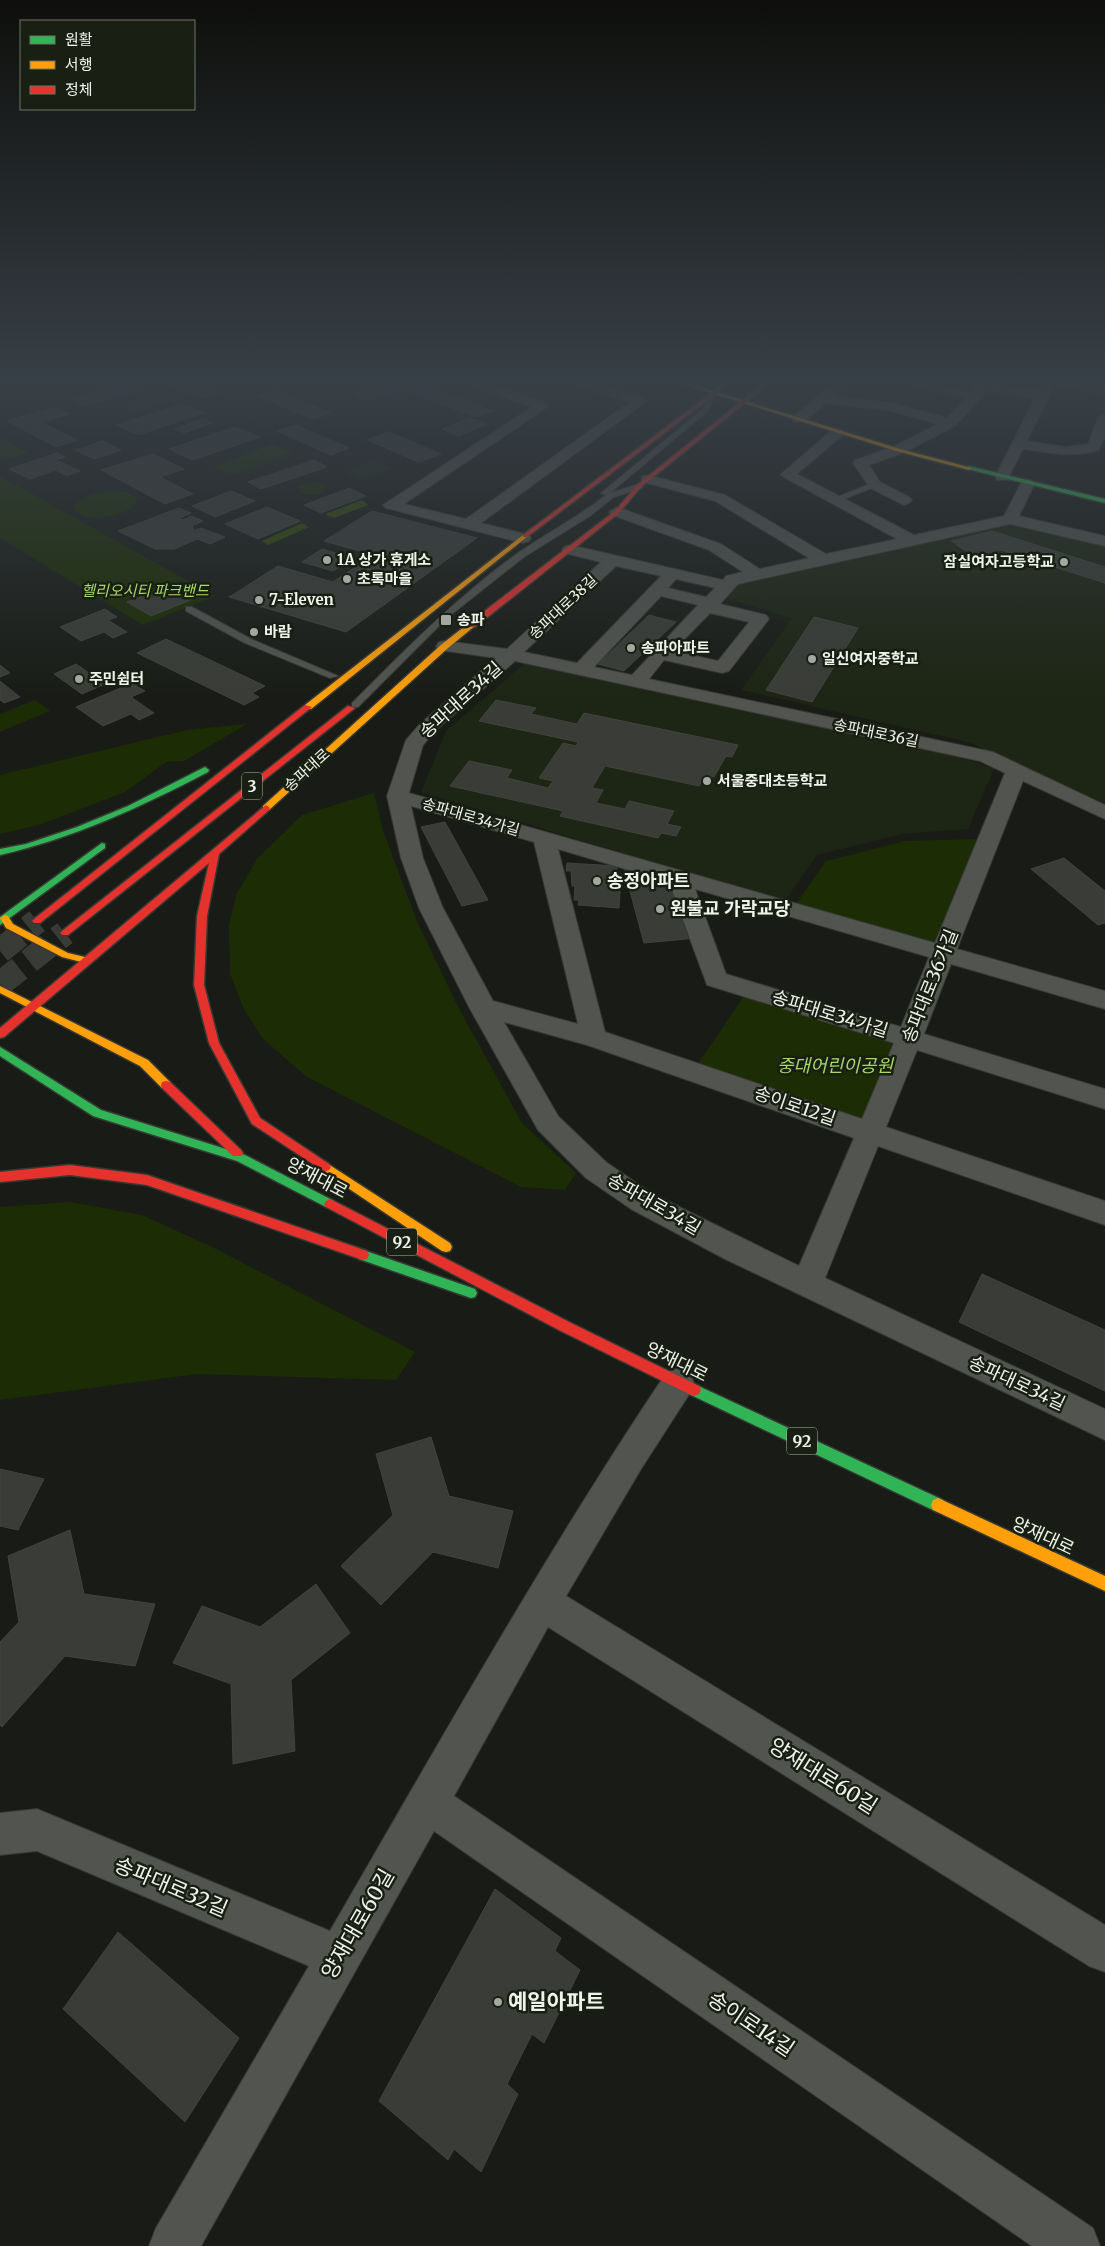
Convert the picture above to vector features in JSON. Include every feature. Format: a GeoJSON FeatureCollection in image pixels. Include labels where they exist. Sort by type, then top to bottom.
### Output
{"type":"FeatureCollection","features":[{"type":"Feature","properties":{"kind":"main road","name":"3"},"geometry":{"type":"LineString","coordinates":[[37,922],[133,844],[590,487]]}},
{"type":"Feature","properties":{"kind":"main road","name":"송파대로"},"geometry":{"type":"LineString","coordinates":[[0,1034],[85,960],[215,854],[445,646],[618,512],[641,487]]}},
{"type":"Feature","properties":{"kind":"main road"},"geometry":{"type":"LineString","coordinates":[[1044,487],[1105,501]]}},
{"type":"Feature","properties":{"kind":"main road","name":"3"},"geometry":{"type":"LineString","coordinates":[[65,933],[355,705],[445,646]]}},
{"type":"Feature","properties":{"kind":"main road"},"geometry":{"type":"LineString","coordinates":[[253,735],[333,676],[369,660]]}},
{"type":"Feature","properties":{"kind":"main road"},"geometry":{"type":"LineString","coordinates":[[0,852],[63,835],[114,817],[209,767],[149,812]]}},
{"type":"Feature","properties":{"kind":"main road"},"geometry":{"type":"LineString","coordinates":[[85,960],[65,955],[9,926],[2,920],[109,841]]}},
{"type":"Feature","properties":{"kind":"main road"},"geometry":{"type":"LineString","coordinates":[[215,854],[202,916],[199,985],[214,1043],[256,1121],[456,1254]]}},
{"type":"Feature","properties":{"kind":"main road","name":"양재대로"},"geometry":{"type":"LineString","coordinates":[[0,989],[144,1063],[241,1158]]}},
{"type":"Feature","properties":{"kind":"main road","name":"양재대로"},"geometry":{"type":"LineString","coordinates":[[0,1051],[97,1113],[241,1158],[564,1326],[678,1383],[1105,1584]]}},
{"type":"Feature","properties":{"kind":"main road"},"geometry":{"type":"LineString","coordinates":[[0,1177],[70,1170],[147,1180],[564,1326]]}},
{"type":"Feature","properties":{"kind":"main road"},"geometry":{"type":"LineString","coordinates":[[472,1265],[564,1326]]}},
{"type":"Feature","properties":{"kind":"street"},"geometry":{"type":"LineString","coordinates":[[419,487],[391,505],[523,538]]}},
{"type":"Feature","properties":{"kind":"street"},"geometry":{"type":"LineString","coordinates":[[469,524],[521,487]]}},
{"type":"Feature","properties":{"kind":"street"},"geometry":{"type":"LineString","coordinates":[[663,487],[720,498],[824,560]]}},
{"type":"Feature","properties":{"kind":"street"},"geometry":{"type":"LineString","coordinates":[[809,487],[912,540]]}},
{"type":"Feature","properties":{"kind":"street"},"geometry":{"type":"LineString","coordinates":[[879,487],[904,500]]}},
{"type":"Feature","properties":{"kind":"street"},"geometry":{"type":"LineString","coordinates":[[1010,518],[1026,487]]}},
{"type":"Feature","properties":{"kind":"street"},"geometry":{"type":"LineString","coordinates":[[618,512],[715,547],[757,574]]}},
{"type":"Feature","properties":{"kind":"street"},"geometry":{"type":"LineString","coordinates":[[638,681],[660,654],[710,605],[732,580],[1010,518],[1105,541]]}},
{"type":"Feature","properties":{"kind":"street","name":"송파대로38길"},"geometry":{"type":"LineString","coordinates":[[570,550],[727,586]]}},
{"type":"Feature","properties":{"kind":"street","name":"송파대로38길"},"geometry":{"type":"LineString","coordinates":[[511,655],[614,559]]}},
{"type":"Feature","properties":{"kind":"street"},"geometry":{"type":"LineString","coordinates":[[581,670],[674,573]]}},
{"type":"Feature","properties":{"kind":"street"},"geometry":{"type":"LineString","coordinates":[[657,590],[760,619],[722,667],[660,654]]}},
{"type":"Feature","properties":{"kind":"street","name":"송파대로36길"},"geometry":{"type":"LineString","coordinates":[[445,646],[511,655],[986,756],[1105,813]]}},
{"type":"Feature","properties":{"kind":"street","name":"송파대로34길"},"geometry":{"type":"LineString","coordinates":[[511,655],[428,727],[413,744],[398,796],[412,858],[431,908],[482,1007],[548,1123],[596,1170],[641,1201],[806,1283],[1105,1425]]}},
{"type":"Feature","properties":{"kind":"street","name":"송파대로36가길"},"geometry":{"type":"LineString","coordinates":[[806,1283],[944,953],[1017,770]]}},
{"type":"Feature","properties":{"kind":"street","name":"송파대로34가길"},"geometry":{"type":"LineString","coordinates":[[398,796],[1105,1000]]}},
{"type":"Feature","properties":{"kind":"street","name":"송파대로34가길"},"geometry":{"type":"LineString","coordinates":[[544,838],[594,1038]]}},
{"type":"Feature","properties":{"kind":"street","name":"송파대로34가길"},"geometry":{"type":"LineString","coordinates":[[679,877],[716,979],[1098,1096]]}},
{"type":"Feature","properties":{"kind":"street","name":"송이로12길"},"geometry":{"type":"LineString","coordinates":[[482,1007],[594,1038],[1105,1213]]}},
{"type":"Feature","properties":{"kind":"street"},"geometry":{"type":"LineString","coordinates":[[1098,1096],[1105,1116]]}},
{"type":"Feature","properties":{"kind":"street","name":"양재대로60길"},"geometry":{"type":"LineString","coordinates":[[174,2246],[542,1602],[629,1458],[678,1383]]}},
{"type":"Feature","properties":{"kind":"street","name":"양재대로60길"},"geometry":{"type":"LineString","coordinates":[[542,1602],[1105,1950]]}},
{"type":"Feature","properties":{"kind":"street","name":"송이로14길"},"geometry":{"type":"LineString","coordinates":[[427,1802],[1075,2246]]}},
{"type":"Feature","properties":{"kind":"street","name":"송파대로32길"},"geometry":{"type":"LineString","coordinates":[[0,1834],[37,1830],[339,1957]]}},
{"type":"Feature","properties":{"kind":"lane"},"geometry":{"type":"LineString","coordinates":[[487,568],[582,513],[614,487]]}},
{"type":"Feature","properties":{"kind":"lane"},"geometry":{"type":"LineString","coordinates":[[355,705],[444,616],[521,555],[587,514],[611,495],[634,487]]}},
{"type":"Feature","properties":{"kind":"lane"},"geometry":{"type":"LineString","coordinates":[[834,500],[870,487]]}},
{"type":"Feature","properties":{"kind":"lane"},"geometry":{"type":"LineString","coordinates":[[189,609],[248,640],[333,676]]}},
{"type":"Feature","properties":{"kind":"shaded area"},"geometry":{"type":"Polygon","coordinates":[[[362,500],[368,505],[334,518],[325,514],[362,500]]]}},
{"type":"Feature","properties":{"kind":"shaded area"},"geometry":{"type":"Polygon","coordinates":[[[1011,521],[1105,543],[1105,807],[971,743],[741,690],[792,618],[721,597],[732,583],[1011,521]]]}},
{"type":"Feature","properties":{"kind":"shaded area"},"geometry":{"type":"Polygon","coordinates":[[[302,523],[309,527],[268,545],[262,541],[302,523]]]}},
{"type":"Feature","properties":{"kind":"shaded area","name":"서울중대초등학교"},"geometry":{"type":"Polygon","coordinates":[[[525,663],[958,756],[994,769],[968,829],[902,834],[817,855],[784,902],[421,792],[446,731],[525,663]]]}},
{"type":"Feature","properties":{"kind":"green space","name":"헬리오시티 파크밴드"},"geometry":{"type":"Polygon","coordinates":[[[0,487],[19,487],[215,596],[143,625],[0,538],[0,487]]]}},
{"type":"Feature","properties":{"kind":"green space"},"geometry":{"type":"Polygon","coordinates":[[[298,487],[327,488],[321,493],[313,495],[304,494],[297,490],[298,487]]]}},
{"type":"Feature","properties":{"kind":"green space"},"geometry":{"type":"Polygon","coordinates":[[[121,491],[132,495],[137,500],[135,505],[122,513],[105,517],[80,514],[74,509],[74,505],[91,494],[121,491]]]}},
{"type":"Feature","properties":{"kind":"green space"},"geometry":{"type":"Polygon","coordinates":[[[35,700],[50,711],[0,732],[0,714],[35,700]]]}},
{"type":"Feature","properties":{"kind":"green space"},"geometry":{"type":"Polygon","coordinates":[[[247,724],[184,761],[166,762],[125,792],[39,825],[0,834],[0,775],[187,730],[247,724]]]}},
{"type":"Feature","properties":{"kind":"green space"},"geometry":{"type":"Polygon","coordinates":[[[374,793],[383,831],[417,921],[456,1003],[522,1123],[576,1173],[565,1190],[521,1187],[307,1077],[262,1038],[243,1007],[230,974],[229,925],[237,893],[257,859],[302,815],[374,793]]]}},
{"type":"Feature","properties":{"kind":"green space"},"geometry":{"type":"Polygon","coordinates":[[[977,839],[935,943],[796,904],[826,861],[905,841],[977,839]]]}},
{"type":"Feature","properties":{"kind":"green space","name":"중대어린이공원"},"geometry":{"type":"Polygon","coordinates":[[[746,993],[899,1040],[865,1123],[696,1067],[746,993]]]}},
{"type":"Feature","properties":{"kind":"green space"},"geometry":{"type":"Polygon","coordinates":[[[70,1202],[142,1215],[214,1248],[415,1352],[396,1380],[197,1374],[0,1400],[0,1207],[70,1202]]]}},
{"type":"Feature","properties":{"kind":"building"},"geometry":{"type":"Polygon","coordinates":[[[133,487],[179,487],[193,494],[165,504],[133,487]]]}},
{"type":"Feature","properties":{"kind":"building"},"geometry":{"type":"Polygon","coordinates":[[[349,488],[366,496],[321,513],[304,505],[349,488]]]}},
{"type":"Feature","properties":{"kind":"building"},"geometry":{"type":"Polygon","coordinates":[[[231,491],[255,501],[215,517],[192,506],[231,491]]]}},
{"type":"Feature","properties":{"kind":"building"},"geometry":{"type":"Polygon","coordinates":[[[267,507],[300,521],[258,539],[225,524],[267,507]]]}},
{"type":"Feature","properties":{"kind":"building"},"geometry":{"type":"Polygon","coordinates":[[[179,508],[191,513],[178,519],[184,520],[191,516],[203,521],[192,526],[194,531],[201,528],[225,537],[210,544],[197,539],[174,549],[155,549],[118,531],[179,508]]]}},
{"type":"Feature","properties":{"kind":"building"},"geometry":{"type":"Polygon","coordinates":[[[372,511],[477,538],[346,632],[229,597],[278,566],[333,582],[374,555],[324,541],[372,511]]]}},
{"type":"Feature","properties":{"kind":"building","name":"잠실여자고등학교"},"geometry":{"type":"Polygon","coordinates":[[[992,531],[1105,567],[1105,583],[1001,550],[975,557],[951,541],[992,531]]]}},
{"type":"Feature","properties":{"kind":"building","name":"1A 상가 휴게소"},"geometry":{"type":"Polygon","coordinates":[[[322,549],[353,558],[333,571],[302,562],[322,549]]]}},
{"type":"Feature","properties":{"kind":"building"},"geometry":{"type":"Polygon","coordinates":[[[174,583],[198,597],[151,616],[127,602],[174,583]]]}},
{"type":"Feature","properties":{"kind":"building"},"geometry":{"type":"Polygon","coordinates":[[[105,609],[117,617],[108,620],[127,632],[113,638],[104,632],[81,641],[60,627],[105,609]]]}},
{"type":"Feature","properties":{"kind":"building","name":"송파아파트"},"geometry":{"type":"Polygon","coordinates":[[[649,615],[676,622],[624,671],[598,664],[649,615]]]}},
{"type":"Feature","properties":{"kind":"building","name":"일신여자중학교"},"geometry":{"type":"Polygon","coordinates":[[[814,617],[858,628],[812,702],[766,690],[814,617]]]}},
{"type":"Feature","properties":{"kind":"building"},"geometry":{"type":"Polygon","coordinates":[[[166,639],[265,686],[252,693],[259,697],[244,705],[137,653],[166,639]]]}},
{"type":"Feature","properties":{"kind":"building","name":"주민쉼터"},"geometry":{"type":"Polygon","coordinates":[[[76,664],[105,684],[82,694],[54,674],[76,664]]]}},
{"type":"Feature","properties":{"kind":"building"},"geometry":{"type":"Polygon","coordinates":[[[0,665],[10,673],[0,677],[0,665]]]}},
{"type":"Feature","properties":{"kind":"building"},"geometry":{"type":"Polygon","coordinates":[[[0,681],[20,697],[4,703],[0,700],[0,681]]]}},
{"type":"Feature","properties":{"kind":"building"},"geometry":{"type":"Polygon","coordinates":[[[132,683],[145,691],[131,697],[154,713],[139,720],[131,714],[103,726],[76,707],[132,683]]]}},
{"type":"Feature","properties":{"kind":"building"},"geometry":{"type":"Polygon","coordinates":[[[496,700],[536,708],[531,714],[577,724],[584,713],[738,745],[732,757],[726,756],[714,777],[705,775],[699,786],[605,766],[592,788],[603,790],[596,803],[625,809],[629,801],[674,811],[667,824],[681,827],[676,836],[661,833],[658,838],[560,816],[563,811],[450,786],[469,761],[512,770],[507,778],[548,788],[553,781],[539,778],[563,743],[576,746],[578,742],[479,721],[496,700]]]}},
{"type":"Feature","properties":{"kind":"building"},"geometry":{"type":"Polygon","coordinates":[[[445,822],[488,900],[462,906],[421,827],[445,822]]]}},
{"type":"Feature","properties":{"kind":"building"},"geometry":{"type":"Polygon","coordinates":[[[1064,858],[1105,891],[1105,923],[1098,925],[1031,869],[1064,858]]]}},
{"type":"Feature","properties":{"kind":"building","name":"송정아파트"},"geometry":{"type":"Polygon","coordinates":[[[567,863],[617,866],[617,874],[621,874],[619,908],[578,905],[579,900],[574,900],[575,886],[572,886],[571,871],[566,871],[567,863]]]}},
{"type":"Feature","properties":{"kind":"building","name":"원불교 가락교당"},"geometry":{"type":"Polygon","coordinates":[[[623,865],[676,881],[696,938],[644,943],[623,865]]]}},
{"type":"Feature","properties":{"kind":"building"},"geometry":{"type":"Polygon","coordinates":[[[982,1274],[1105,1330],[1105,1391],[959,1322],[982,1274]]]}},
{"type":"Feature","properties":{"kind":"building"},"geometry":{"type":"Polygon","coordinates":[[[431,1437],[449,1496],[513,1511],[498,1568],[433,1552],[381,1605],[341,1566],[393,1515],[376,1454],[431,1437]]]}},
{"type":"Feature","properties":{"kind":"building"},"geometry":{"type":"Polygon","coordinates":[[[0,1469],[44,1479],[18,1530],[0,1526],[0,1469]]]}},
{"type":"Feature","properties":{"kind":"building"},"geometry":{"type":"Polygon","coordinates":[[[70,1530],[84,1594],[155,1604],[135,1666],[65,1656],[2,1727],[0,1725],[0,1642],[19,1622],[8,1556],[70,1530]]]}},
{"type":"Feature","properties":{"kind":"building"},"geometry":{"type":"Polygon","coordinates":[[[316,1584],[350,1633],[291,1680],[295,1751],[233,1764],[231,1684],[173,1663],[202,1606],[260,1627],[316,1584]]]}},
{"type":"Feature","properties":{"kind":"building","name":"예일아파트"},"geometry":{"type":"Polygon","coordinates":[[[495,1889],[561,1938],[555,1951],[580,1970],[544,2043],[532,2034],[507,2084],[518,2094],[481,2172],[454,2149],[448,2160],[379,2101],[495,1889]]]}},
{"type":"Feature","properties":{"kind":"building"},"geometry":{"type":"Polygon","coordinates":[[[118,1932],[239,2038],[185,2122],[63,2009],[118,1932]]]}},
{"type":"Feature","properties":{"kind":"tunnel"},"geometry":{"type":"LineString","coordinates":[[0,951],[37,921]]}},
{"type":"Feature","properties":{"kind":"tunnel"},"geometry":{"type":"LineString","coordinates":[[0,984],[65,933]]}},
{"type":"Feature","properties":{"kind":"traffic: fast"},"geometry":{"type":"LineString","coordinates":[[1047,487],[1105,501]]}},
{"type":"Feature","properties":{"kind":"traffic: fast"},"geometry":{"type":"LineString","coordinates":[[0,852],[54,838],[106,819],[156,796],[205,770]]}},
{"type":"Feature","properties":{"kind":"traffic: fast"},"geometry":{"type":"LineString","coordinates":[[0,922],[102,846]]}},
{"type":"Feature","properties":{"kind":"traffic: fast"},"geometry":{"type":"LineString","coordinates":[[0,1051],[97,1113],[241,1158],[330,1204]]}},
{"type":"Feature","properties":{"kind":"traffic: fast"},"geometry":{"type":"LineString","coordinates":[[363,1255],[471,1293]]}},
{"type":"Feature","properties":{"kind":"traffic: fast"},"geometry":{"type":"LineString","coordinates":[[694,1390],[938,1505]]}},
{"type":"Feature","properties":{"kind":"traffic: slow"},"geometry":{"type":"LineString","coordinates":[[308,707],[525,536]]}},
{"type":"Feature","properties":{"kind":"traffic: slow"},"geometry":{"type":"LineString","coordinates":[[266,808],[445,646],[472,625]]}},
{"type":"Feature","properties":{"kind":"traffic: slow"},"geometry":{"type":"LineString","coordinates":[[5,918],[9,926],[65,955],[85,960]]}},
{"type":"Feature","properties":{"kind":"traffic: slow"},"geometry":{"type":"LineString","coordinates":[[0,989],[144,1063],[166,1085]]}},
{"type":"Feature","properties":{"kind":"traffic: slow"},"geometry":{"type":"LineString","coordinates":[[325,1167],[446,1247]]}},
{"type":"Feature","properties":{"kind":"traffic: slow"},"geometry":{"type":"LineString","coordinates":[[938,1505],[1105,1584]]}},
{"type":"Feature","properties":{"kind":"traffic: jam"},"geometry":{"type":"LineString","coordinates":[[525,536],[590,487]]}},
{"type":"Feature","properties":{"kind":"traffic: jam"},"geometry":{"type":"LineString","coordinates":[[472,625],[617,512],[638,487]]}},
{"type":"Feature","properties":{"kind":"traffic: jam"},"geometry":{"type":"LineString","coordinates":[[37,921],[308,707]]}},
{"type":"Feature","properties":{"kind":"traffic: jam"},"geometry":{"type":"LineString","coordinates":[[65,933],[351,708]]}},
{"type":"Feature","properties":{"kind":"traffic: jam"},"geometry":{"type":"LineString","coordinates":[[0,1034],[266,808]]}},
{"type":"Feature","properties":{"kind":"traffic: jam"},"geometry":{"type":"LineString","coordinates":[[215,854],[202,916],[199,985],[214,1043],[256,1121],[325,1167]]}},
{"type":"Feature","properties":{"kind":"traffic: jam"},"geometry":{"type":"LineString","coordinates":[[166,1085],[237,1153]]}},
{"type":"Feature","properties":{"kind":"traffic: jam"},"geometry":{"type":"LineString","coordinates":[[0,1177],[70,1170],[147,1180],[363,1255]]}},
{"type":"Feature","properties":{"kind":"traffic: jam"},"geometry":{"type":"LineString","coordinates":[[330,1204],[564,1326],[694,1390]]}},
{"type":"Feature","properties":{"kind":"place","name":"1A 상가 휴게소"},"geometry":{"type":"Point","coordinates":[327,560]}},
{"type":"Feature","properties":{"kind":"place","name":"잠실여자고등학교"},"geometry":{"type":"Point","coordinates":[1064,562]}},
{"type":"Feature","properties":{"kind":"place","name":"초록마을"},"geometry":{"type":"Point","coordinates":[347,579]}},
{"type":"Feature","properties":{"kind":"place","name":"7-Eleven"},"geometry":{"type":"Point","coordinates":[259,600]}},
{"type":"Feature","properties":{"kind":"place","name":"송파"},"geometry":{"type":"Point","coordinates":[446,620]}},
{"type":"Feature","properties":{"kind":"place","name":"바람"},"geometry":{"type":"Point","coordinates":[254,632]}},
{"type":"Feature","properties":{"kind":"place","name":"송파아파트"},"geometry":{"type":"Point","coordinates":[631,648]}},
{"type":"Feature","properties":{"kind":"place","name":"일신여자중학교"},"geometry":{"type":"Point","coordinates":[812,659]}},
{"type":"Feature","properties":{"kind":"place","name":"주민쉼터"},"geometry":{"type":"Point","coordinates":[79,679]}},
{"type":"Feature","properties":{"kind":"place","name":"서울중대초등학교"},"geometry":{"type":"Point","coordinates":[707,781]}},
{"type":"Feature","properties":{"kind":"place","name":"송정아파트"},"geometry":{"type":"Point","coordinates":[597,881]}},
{"type":"Feature","properties":{"kind":"place","name":"원불교 가락교당"},"geometry":{"type":"Point","coordinates":[660,909]}},
{"type":"Feature","properties":{"kind":"place","name":"예일아파트"},"geometry":{"type":"Point","coordinates":[498,2002]}}]}
